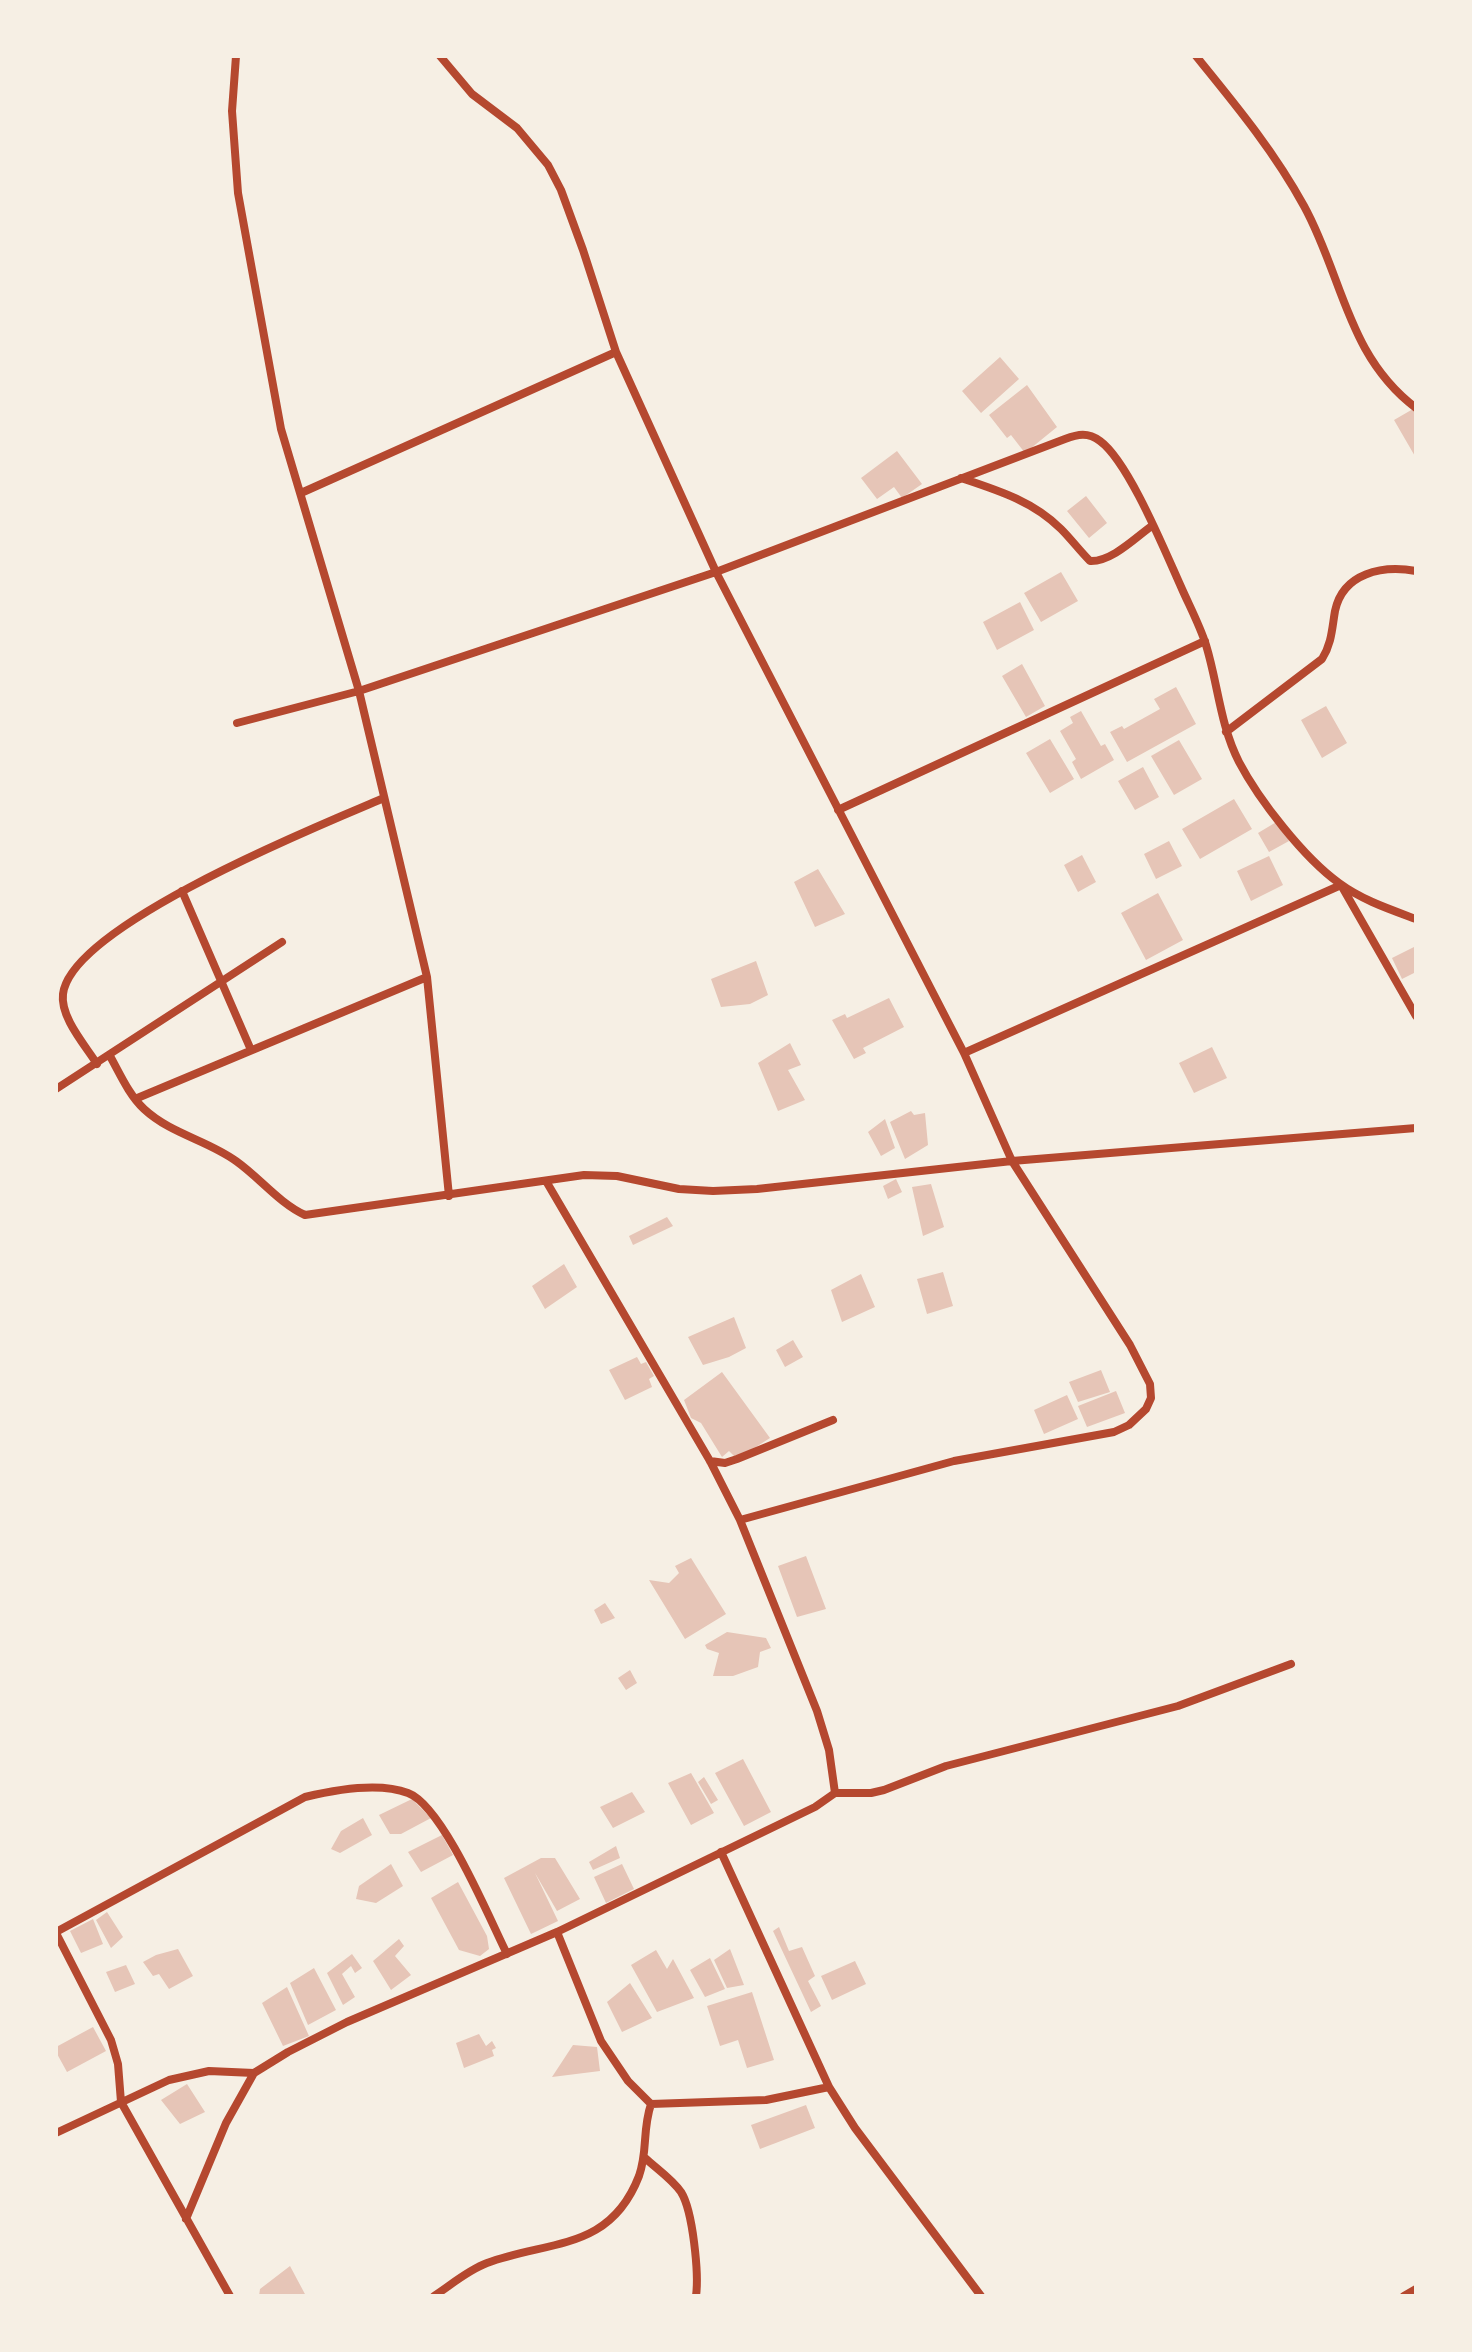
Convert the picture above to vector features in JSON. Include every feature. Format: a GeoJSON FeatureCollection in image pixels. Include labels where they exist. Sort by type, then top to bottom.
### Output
{"type":"FeatureCollection","features":[{"type":"Feature","properties":{"kind":"street"},"geometry":{"type":"LineString","coordinates":[[236,56],[232,111],[238,193],[278,415],[359,691],[427,977],[449,1196]]}},
{"type":"Feature","properties":{"kind":"street"},"geometry":{"type":"LineString","coordinates":[[440,56],[472,94],[525,136],[548,165],[561,190],[583,250],[616,352],[716,572],[964,1053],[1012,1161],[1130,1345],[1150,1384],[1151,1398],[1146,1409],[1129,1425],[1114,1432],[954,1461],[740,1520]]}},
{"type":"Feature","properties":{"kind":"street"},"geometry":{"type":"LineString","coordinates":[[1196,56],[1259,134],[1287,176],[1318,233],[1363,347],[1384,380],[1416,408]]}},
{"type":"Feature","properties":{"kind":"street"},"geometry":{"type":"LineString","coordinates":[[301,493],[616,352]]}},
{"type":"Feature","properties":{"kind":"street"},"geometry":{"type":"LineString","coordinates":[[237,723],[359,691],[716,572],[1075,435],[1089,435],[1103,443],[1115,458],[1153,525],[1205,641],[1226,732],[1239,762],[1286,829],[1323,871],[1375,904],[1416,919]]}},
{"type":"Feature","properties":{"kind":"street"},"geometry":{"type":"LineString","coordinates":[[960,478],[1010,494],[1028,504],[1060,527],[1090,561],[1108,556],[1153,525]]}},
{"type":"Feature","properties":{"kind":"street"},"geometry":{"type":"LineString","coordinates":[[1226,732],[1322,659],[1330,642],[1339,598],[1348,584],[1381,570],[1416,571]]}},
{"type":"Feature","properties":{"kind":"street"},"geometry":{"type":"LineString","coordinates":[[838,810],[1205,641]]}},
{"type":"Feature","properties":{"kind":"street"},"geometry":{"type":"LineString","coordinates":[[97,1064],[64,1008],[63,992],[69,977],[102,943],[182,891],[251,855],[384,798]]}},
{"type":"Feature","properties":{"kind":"street"},"geometry":{"type":"LineString","coordinates":[[1341,885],[1416,1016]]}},
{"type":"Feature","properties":{"kind":"street"},"geometry":{"type":"LineString","coordinates":[[964,1053],[1341,885]]}},
{"type":"Feature","properties":{"kind":"street"},"geometry":{"type":"LineString","coordinates":[[182,891],[251,1050]]}},
{"type":"Feature","properties":{"kind":"street"},"geometry":{"type":"LineString","coordinates":[[56,1089],[282,942]]}},
{"type":"Feature","properties":{"kind":"street"},"geometry":{"type":"LineString","coordinates":[[135,1099],[427,977]]}},
{"type":"Feature","properties":{"kind":"street"},"geometry":{"type":"LineString","coordinates":[[110,1056],[143,1108],[174,1130],[230,1156],[287,1204],[305,1215],[598,1174],[679,1189],[727,1191],[1012,1161],[1416,1128]]}},
{"type":"Feature","properties":{"kind":"street"},"geometry":{"type":"LineString","coordinates":[[546,1181],[710,1461],[740,1520],[817,1711],[829,1750],[835,1793]]}},
{"type":"Feature","properties":{"kind":"street"},"geometry":{"type":"LineString","coordinates":[[710,1461],[725,1463],[833,1420]]}},
{"type":"Feature","properties":{"kind":"street"},"geometry":{"type":"LineString","coordinates":[[186,2219],[226,2123],[254,2073],[347,2022],[557,1932],[815,1807],[835,1793],[884,1790],[946,1766],[1178,1706],[1291,1664]]}},
{"type":"Feature","properties":{"kind":"street"},"geometry":{"type":"LineString","coordinates":[[230,2296],[121,2102],[118,2064],[111,2040],[56,1932],[305,1797],[332,1791],[390,1789],[410,1793],[435,1815],[507,1954]]}},
{"type":"Feature","properties":{"kind":"street"},"geometry":{"type":"LineString","coordinates":[[721,1852],[829,2087],[855,2128],[981,2296]]}},
{"type":"Feature","properties":{"kind":"street"},"geometry":{"type":"LineString","coordinates":[[557,1932],[601,2041],[628,2081],[651,2104],[766,2100],[829,2087]]}},
{"type":"Feature","properties":{"kind":"street"},"geometry":{"type":"LineString","coordinates":[[56,2133],[169,2080],[228,2070],[254,2073]]}},
{"type":"Feature","properties":{"kind":"street"},"geometry":{"type":"LineString","coordinates":[[434,2296],[483,2265],[578,2240],[594,2233],[617,2214],[645,2158],[644,2129],[651,2104]]}},
{"type":"Feature","properties":{"kind":"street"},"geometry":{"type":"LineString","coordinates":[[645,2158],[675,2185],[687,2205],[697,2262],[696,2296]]}},
{"type":"Feature","properties":{"kind":"street"},"geometry":{"type":"LineString","coordinates":[[1404,2296],[1416,2289]]}},
{"type":"Feature","properties":{"kind":"building"},"geometry":{"type":"Polygon","coordinates":[[[1000,357],[1019,379],[981,413],[962,391],[1000,357]]]}},
{"type":"Feature","properties":{"kind":"building"},"geometry":{"type":"Polygon","coordinates":[[[1027,385],[1057,427],[1025,453],[1011,435],[1007,438],[989,415],[1027,385]]]}},
{"type":"Feature","properties":{"kind":"building"},"geometry":{"type":"Polygon","coordinates":[[[1413,409],[1416,414],[1416,458],[1394,420],[1413,409]]]}},
{"type":"Feature","properties":{"kind":"building"},"geometry":{"type":"Polygon","coordinates":[[[897,451],[922,484],[902,498],[894,487],[877,499],[861,478],[897,451]]]}},
{"type":"Feature","properties":{"kind":"building"},"geometry":{"type":"Polygon","coordinates":[[[1086,496],[1107,523],[1089,538],[1067,511],[1086,496]]]}},
{"type":"Feature","properties":{"kind":"building"},"geometry":{"type":"Polygon","coordinates":[[[1061,572],[1078,601],[1041,622],[1024,593],[1061,572]]]}},
{"type":"Feature","properties":{"kind":"building"},"geometry":{"type":"Polygon","coordinates":[[[1020,602],[1034,630],[997,650],[983,622],[1020,602]]]}},
{"type":"Feature","properties":{"kind":"building"},"geometry":{"type":"Polygon","coordinates":[[[1022,664],[1045,706],[1026,717],[1002,676],[1022,664]]]}},
{"type":"Feature","properties":{"kind":"building"},"geometry":{"type":"Polygon","coordinates":[[[1176,687],[1196,724],[1127,762],[1110,732],[1122,726],[1124,729],[1160,709],[1154,699],[1176,687]]]}},
{"type":"Feature","properties":{"kind":"building"},"geometry":{"type":"Polygon","coordinates":[[[1326,706],[1347,743],[1322,758],[1301,720],[1326,706]]]}},
{"type":"Feature","properties":{"kind":"building"},"geometry":{"type":"Polygon","coordinates":[[[1081,711],[1101,746],[1105,744],[1114,760],[1081,779],[1072,762],[1076,759],[1060,731],[1073,723],[1070,717],[1081,711]]]}},
{"type":"Feature","properties":{"kind":"building"},"geometry":{"type":"Polygon","coordinates":[[[1050,739],[1074,779],[1050,793],[1026,753],[1050,739]]]}},
{"type":"Feature","properties":{"kind":"building"},"geometry":{"type":"Polygon","coordinates":[[[1179,740],[1202,779],[1174,795],[1151,756],[1179,740]]]}},
{"type":"Feature","properties":{"kind":"building"},"geometry":{"type":"Polygon","coordinates":[[[1143,767],[1159,797],[1135,810],[1118,781],[1143,767]]]}},
{"type":"Feature","properties":{"kind":"building"},"geometry":{"type":"Polygon","coordinates":[[[1234,799],[1252,829],[1200,859],[1182,829],[1234,799]]]}},
{"type":"Feature","properties":{"kind":"building"},"geometry":{"type":"Polygon","coordinates":[[[1278,821],[1289,841],[1269,852],[1258,833],[1278,821]]]}},
{"type":"Feature","properties":{"kind":"building"},"geometry":{"type":"Polygon","coordinates":[[[1169,841],[1182,866],[1156,879],[1144,854],[1169,841]]]}},
{"type":"Feature","properties":{"kind":"building"},"geometry":{"type":"Polygon","coordinates":[[[1082,855],[1096,882],[1078,892],[1064,865],[1082,855]]]}},
{"type":"Feature","properties":{"kind":"building"},"geometry":{"type":"Polygon","coordinates":[[[1269,856],[1283,885],[1251,901],[1237,871],[1269,856]]]}},
{"type":"Feature","properties":{"kind":"building"},"geometry":{"type":"Polygon","coordinates":[[[818,869],[845,914],[815,927],[794,882],[818,869]]]}},
{"type":"Feature","properties":{"kind":"building"},"geometry":{"type":"Polygon","coordinates":[[[1158,893],[1183,940],[1146,960],[1121,913],[1158,893]]]}},
{"type":"Feature","properties":{"kind":"building"},"geometry":{"type":"Polygon","coordinates":[[[1416,946],[1416,972],[1402,979],[1392,958],[1416,946]]]}},
{"type":"Feature","properties":{"kind":"building"},"geometry":{"type":"Polygon","coordinates":[[[756,961],[768,995],[750,1004],[721,1007],[711,979],[756,961]]]}},
{"type":"Feature","properties":{"kind":"building"},"geometry":{"type":"Polygon","coordinates":[[[889,998],[904,1027],[863,1048],[866,1053],[854,1059],[832,1020],[845,1014],[847,1018],[889,998]]]}},
{"type":"Feature","properties":{"kind":"building"},"geometry":{"type":"Polygon","coordinates":[[[790,1043],[801,1065],[788,1070],[805,1100],[778,1111],[758,1063],[790,1043]]]}},
{"type":"Feature","properties":{"kind":"building"},"geometry":{"type":"Polygon","coordinates":[[[1212,1047],[1227,1078],[1194,1093],[1179,1063],[1212,1047]]]}},
{"type":"Feature","properties":{"kind":"building"},"geometry":{"type":"Polygon","coordinates":[[[911,1111],[914,1115],[925,1113],[928,1145],[905,1159],[890,1122],[911,1111]]]}},
{"type":"Feature","properties":{"kind":"building"},"geometry":{"type":"Polygon","coordinates":[[[885,1119],[895,1148],[881,1156],[868,1132],[885,1119]]]}},
{"type":"Feature","properties":{"kind":"building"},"geometry":{"type":"Polygon","coordinates":[[[896,1179],[902,1192],[888,1199],[883,1186],[896,1179]]]}},
{"type":"Feature","properties":{"kind":"building"},"geometry":{"type":"Polygon","coordinates":[[[931,1184],[944,1227],[923,1236],[912,1187],[931,1184]]]}},
{"type":"Feature","properties":{"kind":"building"},"geometry":{"type":"Polygon","coordinates":[[[667,1217],[673,1226],[633,1245],[629,1236],[667,1217]]]}},
{"type":"Feature","properties":{"kind":"building"},"geometry":{"type":"Polygon","coordinates":[[[564,1264],[577,1287],[545,1309],[532,1286],[564,1264]]]}},
{"type":"Feature","properties":{"kind":"building"},"geometry":{"type":"Polygon","coordinates":[[[943,1272],[953,1306],[927,1314],[917,1279],[943,1272]]]}},
{"type":"Feature","properties":{"kind":"building"},"geometry":{"type":"Polygon","coordinates":[[[861,1274],[875,1307],[842,1322],[831,1290],[861,1274]]]}},
{"type":"Feature","properties":{"kind":"building"},"geometry":{"type":"Polygon","coordinates":[[[734,1317],[746,1348],[703,1365],[688,1337],[734,1317]]]}},
{"type":"Feature","properties":{"kind":"building"},"geometry":{"type":"Polygon","coordinates":[[[793,1340],[803,1357],[785,1367],[776,1350],[793,1340]]]}},
{"type":"Feature","properties":{"kind":"building"},"geometry":{"type":"Polygon","coordinates":[[[637,1357],[641,1364],[646,1362],[654,1376],[649,1379],[652,1387],[625,1400],[609,1370],[637,1357]]]}},
{"type":"Feature","properties":{"kind":"building"},"geometry":{"type":"Polygon","coordinates":[[[1101,1370],[1110,1392],[1078,1402],[1069,1382],[1101,1370]]]}},
{"type":"Feature","properties":{"kind":"building"},"geometry":{"type":"Polygon","coordinates":[[[722,1372],[770,1438],[737,1459],[729,1451],[722,1457],[701,1423],[691,1418],[684,1400],[722,1372]]]}},
{"type":"Feature","properties":{"kind":"building"},"geometry":{"type":"Polygon","coordinates":[[[1116,1391],[1125,1413],[1087,1427],[1078,1406],[1116,1391]]]}},
{"type":"Feature","properties":{"kind":"building"},"geometry":{"type":"Polygon","coordinates":[[[1067,1395],[1078,1419],[1044,1434],[1034,1410],[1067,1395]]]}},
{"type":"Feature","properties":{"kind":"building"},"geometry":{"type":"Polygon","coordinates":[[[806,1556],[826,1609],[797,1617],[778,1566],[806,1556]]]}},
{"type":"Feature","properties":{"kind":"building"},"geometry":{"type":"Polygon","coordinates":[[[691,1558],[726,1614],[685,1639],[649,1580],[669,1583],[679,1573],[675,1566],[691,1558]]]}},
{"type":"Feature","properties":{"kind":"building"},"geometry":{"type":"Polygon","coordinates":[[[605,1603],[615,1618],[601,1624],[594,1610],[605,1603]]]}},
{"type":"Feature","properties":{"kind":"building"},"geometry":{"type":"Polygon","coordinates":[[[727,1632],[766,1638],[771,1648],[760,1652],[758,1667],[733,1676],[713,1676],[719,1653],[707,1649],[705,1645],[727,1632]]]}},
{"type":"Feature","properties":{"kind":"building"},"geometry":{"type":"Polygon","coordinates":[[[630,1670],[637,1683],[626,1690],[618,1678],[630,1670]]]}},
{"type":"Feature","properties":{"kind":"building"},"geometry":{"type":"Polygon","coordinates":[[[743,1759],[771,1812],[744,1826],[715,1773],[743,1759]]]}},
{"type":"Feature","properties":{"kind":"building"},"geometry":{"type":"Polygon","coordinates":[[[691,1773],[714,1813],[691,1825],[668,1783],[691,1773]]]}},
{"type":"Feature","properties":{"kind":"building"},"geometry":{"type":"Polygon","coordinates":[[[704,1777],[718,1800],[711,1804],[698,1782],[704,1777]]]}},
{"type":"Feature","properties":{"kind":"building"},"geometry":{"type":"Polygon","coordinates":[[[632,1792],[645,1812],[613,1828],[600,1807],[632,1792]]]}},
{"type":"Feature","properties":{"kind":"building"},"geometry":{"type":"Polygon","coordinates":[[[412,1799],[431,1818],[401,1834],[390,1834],[379,1815],[412,1799]]]}},
{"type":"Feature","properties":{"kind":"building"},"geometry":{"type":"Polygon","coordinates":[[[363,1818],[372,1835],[340,1853],[331,1849],[341,1831],[363,1818]]]}},
{"type":"Feature","properties":{"kind":"building"},"geometry":{"type":"Polygon","coordinates":[[[442,1835],[453,1855],[421,1872],[408,1852],[442,1835]]]}},
{"type":"Feature","properties":{"kind":"building"},"geometry":{"type":"Polygon","coordinates":[[[616,1846],[620,1858],[593,1870],[589,1862],[616,1846]]]}},
{"type":"Feature","properties":{"kind":"building"},"geometry":{"type":"Polygon","coordinates":[[[541,1858],[555,1858],[580,1899],[557,1911],[535,1873],[558,1921],[531,1934],[504,1878],[541,1858]]]}},
{"type":"Feature","properties":{"kind":"building"},"geometry":{"type":"Polygon","coordinates":[[[391,1864],[403,1886],[376,1903],[356,1899],[359,1886],[391,1864]]]}},
{"type":"Feature","properties":{"kind":"building"},"geometry":{"type":"Polygon","coordinates":[[[622,1864],[634,1889],[606,1903],[594,1877],[622,1864]]]}},
{"type":"Feature","properties":{"kind":"building"},"geometry":{"type":"Polygon","coordinates":[[[458,1882],[487,1936],[489,1949],[480,1956],[459,1950],[431,1898],[458,1882]]]}},
{"type":"Feature","properties":{"kind":"building"},"geometry":{"type":"Polygon","coordinates":[[[107,1912],[123,1937],[111,1948],[96,1920],[107,1912]]]}},
{"type":"Feature","properties":{"kind":"building"},"geometry":{"type":"Polygon","coordinates":[[[93,1919],[103,1944],[81,1953],[70,1931],[93,1919]]]}},
{"type":"Feature","properties":{"kind":"building"},"geometry":{"type":"Polygon","coordinates":[[[779,1927],[789,1951],[802,1947],[815,1976],[808,1981],[821,2006],[811,2012],[773,1931],[779,1927]]]}},
{"type":"Feature","properties":{"kind":"building"},"geometry":{"type":"Polygon","coordinates":[[[399,1939],[404,1946],[395,1956],[411,1975],[391,1990],[373,1961],[399,1939]]]}},
{"type":"Feature","properties":{"kind":"building"},"geometry":{"type":"Polygon","coordinates":[[[178,1949],[193,1976],[169,1989],[159,1974],[153,1976],[143,1962],[178,1949]]]}},
{"type":"Feature","properties":{"kind":"building"},"geometry":{"type":"Polygon","coordinates":[[[730,1949],[744,1985],[727,1988],[714,1960],[730,1949]]]}},
{"type":"Feature","properties":{"kind":"building"},"geometry":{"type":"Polygon","coordinates":[[[656,1950],[667,1969],[673,1959],[694,1998],[657,2012],[631,1965],[656,1950]]]}},
{"type":"Feature","properties":{"kind":"building"},"geometry":{"type":"Polygon","coordinates":[[[352,1954],[362,1968],[355,1973],[351,1966],[342,1974],[355,1997],[343,2005],[327,1973],[352,1954]]]}},
{"type":"Feature","properties":{"kind":"building"},"geometry":{"type":"Polygon","coordinates":[[[710,1958],[725,1989],[705,1997],[690,1970],[710,1958]]]}},
{"type":"Feature","properties":{"kind":"building"},"geometry":{"type":"Polygon","coordinates":[[[855,1961],[866,1984],[832,2000],[821,1976],[855,1961]]]}},
{"type":"Feature","properties":{"kind":"building"},"geometry":{"type":"Polygon","coordinates":[[[126,1965],[135,1984],[115,1992],[106,1972],[126,1965]]]}},
{"type":"Feature","properties":{"kind":"building"},"geometry":{"type":"Polygon","coordinates":[[[314,1968],[336,2010],[308,2025],[290,1983],[314,1968]]]}},
{"type":"Feature","properties":{"kind":"building"},"geometry":{"type":"Polygon","coordinates":[[[630,1983],[652,2018],[622,2032],[607,2002],[630,1983]]]}},
{"type":"Feature","properties":{"kind":"building"},"geometry":{"type":"Polygon","coordinates":[[[287,1987],[309,2036],[283,2046],[262,2003],[287,1987]]]}},
{"type":"Feature","properties":{"kind":"building"},"geometry":{"type":"Polygon","coordinates":[[[752,1992],[774,2060],[747,2068],[738,2040],[720,2046],[707,2006],[752,1992]]]}},
{"type":"Feature","properties":{"kind":"building"},"geometry":{"type":"Polygon","coordinates":[[[93,2027],[106,2051],[67,2072],[56,2047],[93,2027]]]}},
{"type":"Feature","properties":{"kind":"building"},"geometry":{"type":"Polygon","coordinates":[[[479,2034],[486,2046],[492,2041],[496,2048],[492,2050],[494,2056],[464,2068],[456,2043],[479,2034]]]}},
{"type":"Feature","properties":{"kind":"building"},"geometry":{"type":"Polygon","coordinates":[[[573,2045],[597,2047],[600,2071],[552,2077],[573,2045]]]}},
{"type":"Feature","properties":{"kind":"building"},"geometry":{"type":"Polygon","coordinates":[[[187,2084],[205,2112],[180,2124],[161,2100],[187,2084]]]}},
{"type":"Feature","properties":{"kind":"building"},"geometry":{"type":"Polygon","coordinates":[[[806,2105],[815,2128],[760,2149],[751,2125],[806,2105]]]}},
{"type":"Feature","properties":{"kind":"building"},"geometry":{"type":"Polygon","coordinates":[[[290,2266],[306,2296],[259,2296],[260,2289],[290,2266]]]}}]}
